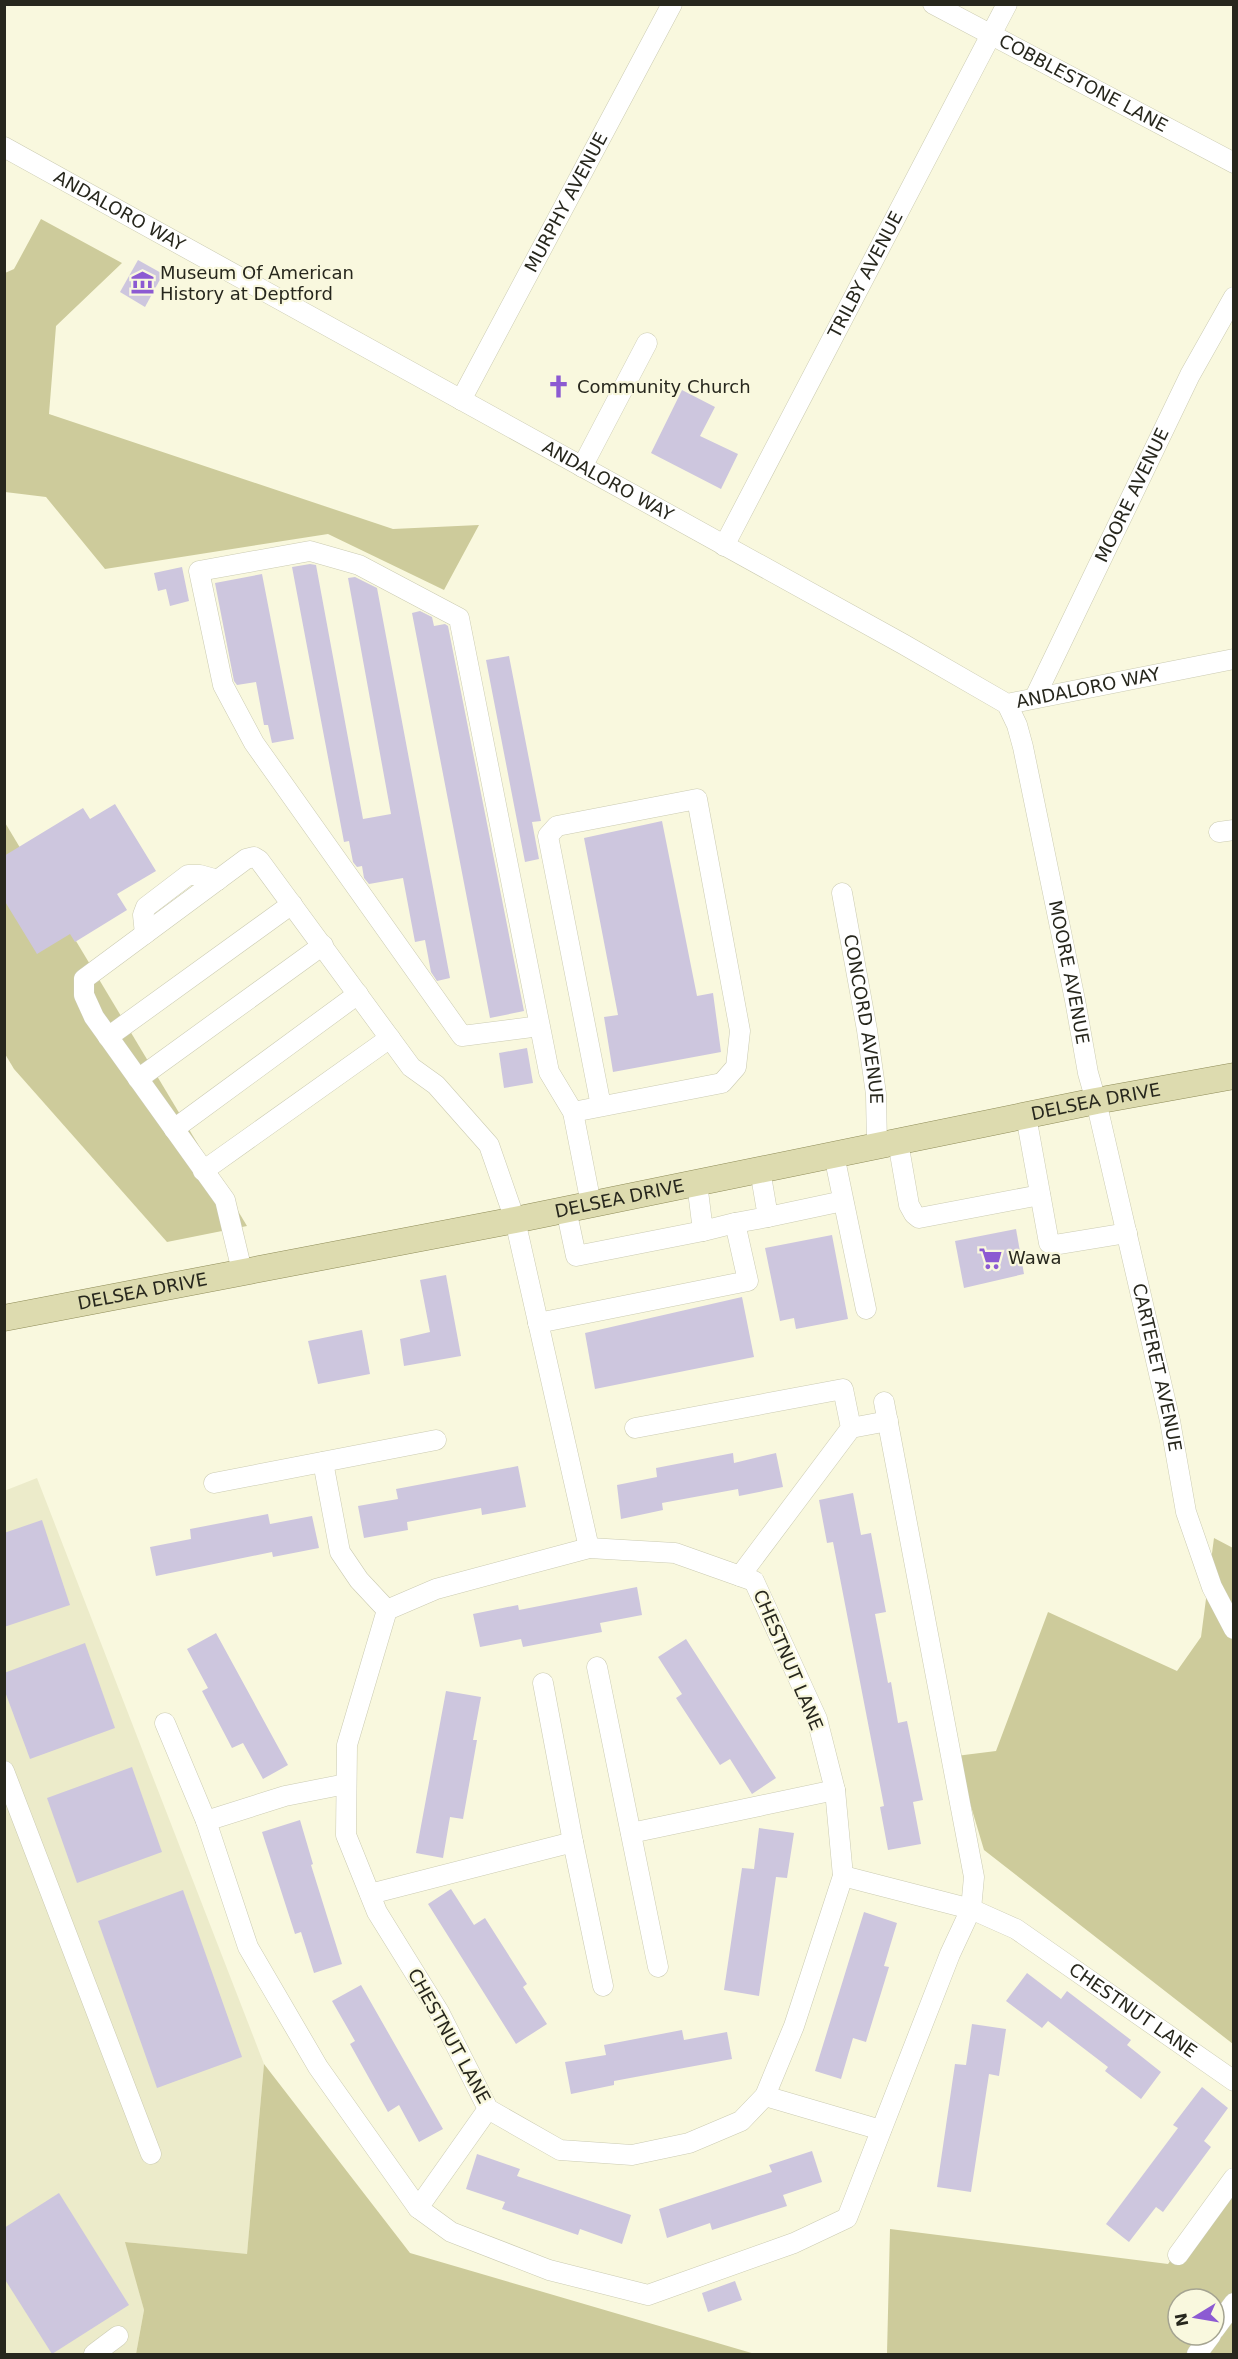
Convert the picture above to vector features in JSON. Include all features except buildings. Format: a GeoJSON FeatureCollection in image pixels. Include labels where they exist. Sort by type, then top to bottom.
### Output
{"type":"FeatureCollection","features":[{"type":"Feature","properties":{"kind":"main road","name":"DELSEA DRIVE"},"geometry":{"type":"LineString","coordinates":[[4,1318],[515,1220],[1096,1101],[1233,1076]]}},
{"type":"Feature","properties":{"kind":"street","name":"MURPHY AVENUE"},"geometry":{"type":"LineString","coordinates":[[461,400],[672,4]]}},
{"type":"Feature","properties":{"kind":"street","name":"COBBLESTONE LANE"},"geometry":{"type":"LineString","coordinates":[[933,4],[1233,163]]}},
{"type":"Feature","properties":{"kind":"street","name":"TRILBY AVENUE"},"geometry":{"type":"LineString","coordinates":[[724,546],[1006,4]]}},
{"type":"Feature","properties":{"kind":"street","name":"ANDALORO WAY"},"geometry":{"type":"LineString","coordinates":[[4,147],[1007,704],[1233,658]]}},
{"type":"Feature","properties":{"kind":"street","name":"MOORE AVENUE"},"geometry":{"type":"LineString","coordinates":[[1035,697],[1190,375],[1233,297]]}},
{"type":"Feature","properties":{"kind":"street"},"geometry":{"type":"LineString","coordinates":[[582,467],[647,343]]}},
{"type":"Feature","properties":{"kind":"street"},"geometry":{"type":"LineString","coordinates":[[540,1026],[462,1036],[254,743],[223,685],[199,571],[309,551],[359,565],[459,618],[540,1026],[549,1072],[573,1112],[591,1204]]}},
{"type":"Feature","properties":{"kind":"street","name":"MOORE AVENUE"},"geometry":{"type":"LineString","coordinates":[[1007,704],[1017,725],[1023,747],[1088,1073],[1096,1101]]}},
{"type":"Feature","properties":{"kind":"street"},"geometry":{"type":"LineString","coordinates":[[573,1112],[722,1083],[736,1067],[740,1031],[697,800],[556,826],[548,836],[601,1106]]}},
{"type":"Feature","properties":{"kind":"street"},"geometry":{"type":"LineString","coordinates":[[242,1271],[225,1200],[94,1017],[84,995],[84,979],[246,859],[254,857],[259,860],[292,903],[411,1067],[436,1084],[489,1145],[515,1220],[589,1548]]}},
{"type":"Feature","properties":{"kind":"street","name":"CONCORD AVENUE"},"geometry":{"type":"LineString","coordinates":[[842,893],[876,1094],[887,1144],[914,1214],[920,1218],[1040,1195]]}},
{"type":"Feature","properties":{"kind":"street"},"geometry":{"type":"LineString","coordinates":[[108,1036],[292,903]]}},
{"type":"Feature","properties":{"kind":"street"},"geometry":{"type":"LineString","coordinates":[[138,1078],[322,945]]}},
{"type":"Feature","properties":{"kind":"street"},"geometry":{"type":"LineString","coordinates":[[174,1129],[358,994]]}},
{"type":"Feature","properties":{"kind":"street"},"geometry":{"type":"LineString","coordinates":[[203,1171],[390,1038]]}},
{"type":"Feature","properties":{"kind":"street","name":"CARTERET AVENUE"},"geometry":{"type":"LineString","coordinates":[[1096,1101],[1170,1421],[1186,1512],[1212,1587],[1233,1629]]}},
{"type":"Feature","properties":{"kind":"street"},"geometry":{"type":"LineString","coordinates":[[1026,1116],[1049,1243],[1054,1245],[1127,1233]]}},
{"type":"Feature","properties":{"kind":"street"},"geometry":{"type":"LineString","coordinates":[[834,1155],[866,1309]]}},
{"type":"Feature","properties":{"kind":"street"},"geometry":{"type":"LineString","coordinates":[[760,1170],[768,1217]]}},
{"type":"Feature","properties":{"kind":"street"},"geometry":{"type":"LineString","coordinates":[[696,1183],[703,1231]]}},
{"type":"Feature","properties":{"kind":"street"},"geometry":{"type":"LineString","coordinates":[[566,1209],[576,1256],[843,1201]]}},
{"type":"Feature","properties":{"kind":"street"},"geometry":{"type":"LineString","coordinates":[[538,1323],[748,1281],[735,1223]]}},
{"type":"Feature","properties":{"kind":"street"},"geometry":{"type":"LineString","coordinates":[[634,1428],[843,1389],[851,1428]]}},
{"type":"Feature","properties":{"kind":"street"},"geometry":{"type":"LineString","coordinates":[[165,1723],[206,1821],[248,1947],[318,2067],[418,2208],[451,2232],[549,2270],[648,2295],[794,2243],[847,2218],[950,1954],[971,1909],[974,1877],[969,1840],[886,1412],[851,1428],[740,1576]]}},
{"type":"Feature","properties":{"kind":"street"},"geometry":{"type":"LineString","coordinates":[[214,1483],[436,1440]]}},
{"type":"Feature","properties":{"kind":"street"},"geometry":{"type":"LineString","coordinates":[[323,1462],[340,1552],[359,1580],[387,1610]]}},
{"type":"Feature","properties":{"kind":"street","name":"CHESTNUT LANE"},"geometry":{"type":"LineString","coordinates":[[589,1548],[675,1553],[740,1576],[754,1581],[817,1719],[835,1790],[843,1876],[794,2026],[765,2096],[741,2121],[689,2143],[632,2155],[560,2150],[488,2109],[439,2012],[377,1912],[346,1835],[347,1745],[387,1610],[436,1588],[589,1548]]}},
{"type":"Feature","properties":{"kind":"street"},"geometry":{"type":"LineString","coordinates":[[597,1667],[658,1966]]}},
{"type":"Feature","properties":{"kind":"street"},"geometry":{"type":"LineString","coordinates":[[543,1683],[603,1986]]}},
{"type":"Feature","properties":{"kind":"street"},"geometry":{"type":"LineString","coordinates":[[4,1771],[151,2154]]}},
{"type":"Feature","properties":{"kind":"street"},"geometry":{"type":"LineString","coordinates":[[206,1821],[285,1796],[346,1784]]}},
{"type":"Feature","properties":{"kind":"street"},"geometry":{"type":"LineString","coordinates":[[631,1833],[835,1790]]}},
{"type":"Feature","properties":{"kind":"street"},"geometry":{"type":"LineString","coordinates":[[370,1894],[573,1842]]}},
{"type":"Feature","properties":{"kind":"street","name":"CHESTNUT LANE"},"geometry":{"type":"LineString","coordinates":[[843,1876],[971,1909],[1016,1929],[1233,2081]]}},
{"type":"Feature","properties":{"kind":"street"},"geometry":{"type":"LineString","coordinates":[[765,2096],[881,2130]]}},
{"type":"Feature","properties":{"kind":"street"},"geometry":{"type":"LineString","coordinates":[[418,2208],[488,2109]]}},
{"type":"Feature","properties":{"kind":"street"},"geometry":{"type":"LineString","coordinates":[[1178,2255],[1233,2178]]}},
{"type":"Feature","properties":{"kind":"street"},"geometry":{"type":"LineString","coordinates":[[94,2355],[118,2336]]}},
{"type":"Feature","properties":{"kind":"shaded area"},"geometry":{"type":"Polygon","coordinates":[[[41,219],[122,263],[56,326],[49,414],[393,529],[479,525],[444,590],[328,534],[105,569],[46,497],[5,492],[5,273],[14,269],[41,219]]]}},
{"type":"Feature","properties":{"kind":"shaded area"},"geometry":{"type":"Polygon","coordinates":[[[4,821],[247,1226],[167,1242],[14,1069],[5,1054],[4,821]]]}},
{"type":"Feature","properties":{"kind":"shaded area"},"geometry":{"type":"Polygon","coordinates":[[[37,1478],[264,2064],[247,2255],[126,2242],[144,2310],[136,2354],[5,2354],[4,1491],[37,1478]]]}},
{"type":"Feature","properties":{"kind":"shaded area"},"geometry":{"type":"Polygon","coordinates":[[[1214,1538],[1233,1548],[1233,2044],[984,1850],[956,1756],[996,1751],[1048,1612],[1177,1671],[1201,1637],[1214,1538]]]}},
{"type":"Feature","properties":{"kind":"shaded area"},"geometry":{"type":"Polygon","coordinates":[[[264,2064],[410,2253],[755,2354],[136,2354],[144,2310],[125,2242],[247,2254],[264,2064]]]}},
{"type":"Feature","properties":{"kind":"shaded area"},"geometry":{"type":"Polygon","coordinates":[[[1233,2179],[1233,2354],[887,2354],[890,2229],[1168,2264],[1233,2179]]]}},
{"type":"Feature","properties":{"kind":"place","name":"Museum Of American History at Deptford"},"geometry":{"type":"Point","coordinates":[142,283]}},
{"type":"Feature","properties":{"kind":"place","name":"Community Church"},"geometry":{"type":"Point","coordinates":[559,387]}},
{"type":"Feature","properties":{"kind":"place","name":"Wawa"},"geometry":{"type":"Point","coordinates":[990,1258]}}]}
